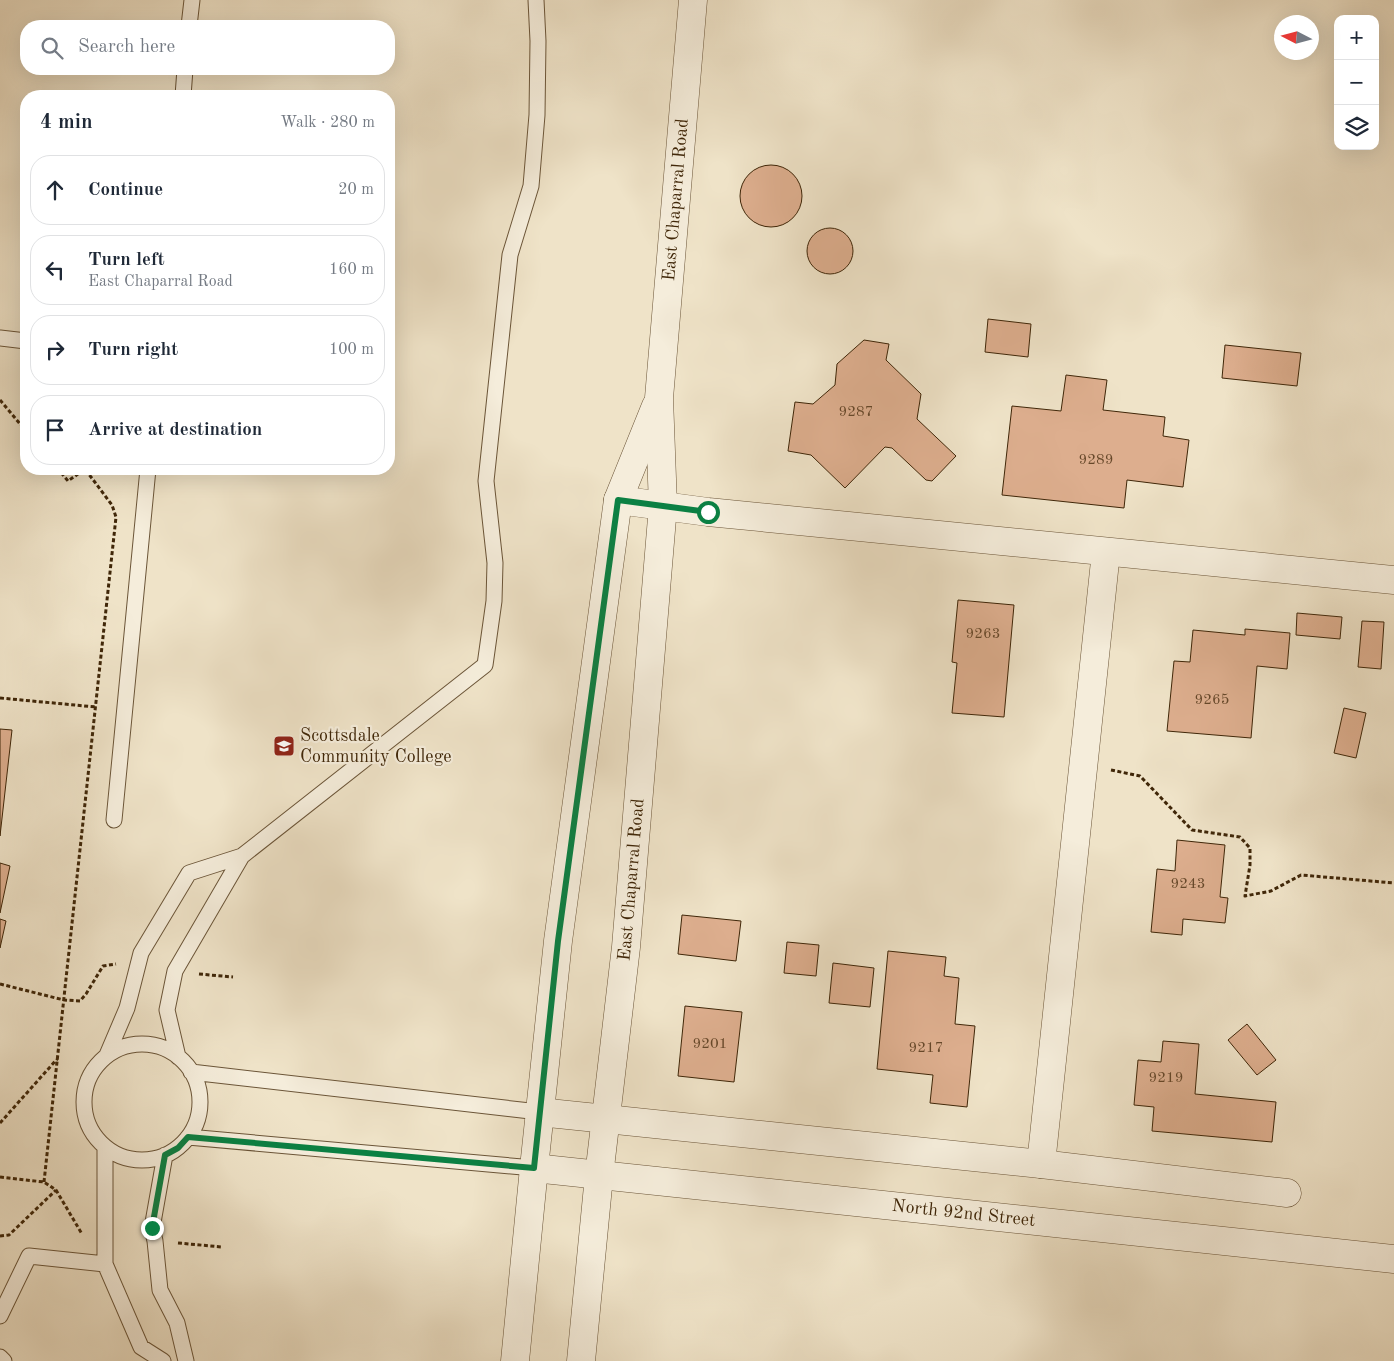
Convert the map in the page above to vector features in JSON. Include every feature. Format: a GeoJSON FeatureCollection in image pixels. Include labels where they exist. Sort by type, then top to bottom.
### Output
{"type":"FeatureCollection","features":[{"type":"Feature","properties":{"kind":"street","name":"East Chaparral Road"},"geometry":{"type":"LineString","coordinates":[[581,1361],[605,1118],[626,947],[663,506],[659,398],[693,0]]}},
{"type":"Feature","properties":{"kind":"street","name":"East Chaparral Road"},"geometry":{"type":"LineString","coordinates":[[516,1361],[558,941],[618,500],[659,398]]}},
{"type":"Feature","properties":{"kind":"street"},"geometry":{"type":"LineString","coordinates":[[618,500],[1106,552],[1394,580]]}},
{"type":"Feature","properties":{"kind":"street"},"geometry":{"type":"LineString","coordinates":[[1041,1164],[1106,552]]}},
{"type":"Feature","properties":{"kind":"street"},"geometry":{"type":"LineString","coordinates":[[540,1112],[1041,1164],[1287,1193]]}},
{"type":"Feature","properties":{"kind":"street","name":"North 92nd Street"},"geometry":{"type":"LineString","coordinates":[[534,1168],[1394,1258]]}},
{"type":"Feature","properties":{"kind":"lane"},"geometry":{"type":"LineString","coordinates":[[190,20],[192,0]]}},
{"type":"Feature","properties":{"kind":"lane"},"geometry":{"type":"LineString","coordinates":[[107,1055],[127,1008],[141,953],[189,873],[242,856],[485,665],[494,601],[495,563],[486,481],[510,255],[531,186],[537,115],[538,41],[536,0]]}},
{"type":"Feature","properties":{"kind":"lane"},"geometry":{"type":"LineString","coordinates":[[183,90],[185,75]]}},
{"type":"Feature","properties":{"kind":"lane"},"geometry":{"type":"LineString","coordinates":[[0,338],[20,340]]}},
{"type":"Feature","properties":{"kind":"lane"},"geometry":{"type":"LineString","coordinates":[[114,820],[147,475]]}},
{"type":"Feature","properties":{"kind":"lane"},"geometry":{"type":"LineString","coordinates":[[178,1057],[167,1010],[175,972],[242,856]]}},
{"type":"Feature","properties":{"kind":"lane"},"geometry":{"type":"LineString","coordinates":[[143,1044],[162,1048],[178,1057],[191,1072],[198,1088],[199,1105],[196,1122],[188,1137],[178,1148],[150,1160],[134,1160],[119,1156],[105,1148],[94,1135],[86,1119],[84,1101],[86,1084],[94,1068],[107,1055],[124,1046],[143,1044]]}},
{"type":"Feature","properties":{"kind":"lane"},"geometry":{"type":"LineString","coordinates":[[191,1072],[540,1112]]}},
{"type":"Feature","properties":{"kind":"lane"},"geometry":{"type":"LineString","coordinates":[[188,1137],[534,1168]]}},
{"type":"Feature","properties":{"kind":"lane"},"geometry":{"type":"LineString","coordinates":[[105,1148],[105,1264],[141,1347],[163,1361]]}},
{"type":"Feature","properties":{"kind":"lane"},"geometry":{"type":"LineString","coordinates":[[165,1155],[152,1228],[160,1290],[177,1323],[186,1361]]}},
{"type":"Feature","properties":{"kind":"lane"},"geometry":{"type":"LineString","coordinates":[[0,1316],[30,1256],[105,1264]]}},
{"type":"Feature","properties":{"kind":"lane"},"geometry":{"type":"LineString","coordinates":[[0,1357],[4,1361]]}},
{"type":"Feature","properties":{"kind":"path"},"geometry":{"type":"LineString","coordinates":[[0,400],[20,424]]}},
{"type":"Feature","properties":{"kind":"path"},"geometry":{"type":"LineString","coordinates":[[63,475],[68,481],[76,475]]}},
{"type":"Feature","properties":{"kind":"path"},"geometry":{"type":"LineString","coordinates":[[0,1177],[44,1182],[116,517],[112,505],[90,475]]}},
{"type":"Feature","properties":{"kind":"path"},"geometry":{"type":"LineString","coordinates":[[0,698],[96,707]]}},
{"type":"Feature","properties":{"kind":"path"},"geometry":{"type":"LineString","coordinates":[[1083,764],[1140,776],[1192,830],[1240,837],[1250,848],[1250,865],[1245,896],[1271,892],[1301,875],[1394,883]]}},
{"type":"Feature","properties":{"kind":"path"},"geometry":{"type":"LineString","coordinates":[[0,1123],[58,1057]]}},
{"type":"Feature","properties":{"kind":"path"},"geometry":{"type":"LineString","coordinates":[[0,1236],[10,1236],[56,1190]]}},
{"type":"Feature","properties":{"kind":"building"},"geometry":{"type":"Polygon","coordinates":[[[771,165],[788,170],[793,174],[797,179],[802,196],[797,213],[793,218],[788,222],[771,227],[754,222],[749,218],[745,213],[740,196],[745,179],[749,174],[754,170],[771,165]]]}},
{"type":"Feature","properties":{"kind":"building"},"geometry":{"type":"Polygon","coordinates":[[[826,228],[834,228],[843,232],[849,238],[853,251],[849,264],[843,270],[834,274],[826,274],[817,270],[811,264],[807,255],[807,247],[811,238],[817,232],[826,228]]]}},
{"type":"Feature","properties":{"kind":"building"},"geometry":{"type":"Polygon","coordinates":[[[988,319],[1031,324],[1028,357],[985,352],[988,319]]]}},
{"type":"Feature","properties":{"kind":"building"},"geometry":{"type":"Polygon","coordinates":[[[864,340],[889,344],[886,360],[921,394],[917,419],[956,456],[932,481],[926,480],[892,448],[885,447],[845,488],[811,455],[788,451],[795,402],[813,404],[835,385],[837,364],[864,340]]]}},
{"type":"Feature","properties":{"kind":"building"},"geometry":{"type":"Polygon","coordinates":[[[1225,345],[1301,353],[1297,386],[1222,378],[1225,345]]]}},
{"type":"Feature","properties":{"kind":"building"},"geometry":{"type":"Polygon","coordinates":[[[1066,375],[1107,380],[1103,410],[1165,417],[1163,436],[1189,440],[1183,487],[1127,480],[1124,508],[1002,495],[1012,406],[1061,411],[1066,375]]]}},
{"type":"Feature","properties":{"kind":"building"},"geometry":{"type":"Polygon","coordinates":[[[958,600],[1014,605],[1004,717],[952,713],[957,663],[952,662],[958,600]]]}},
{"type":"Feature","properties":{"kind":"building"},"geometry":{"type":"Polygon","coordinates":[[[1297,613],[1342,617],[1340,639],[1296,635],[1297,613]]]}},
{"type":"Feature","properties":{"kind":"building"},"geometry":{"type":"Polygon","coordinates":[[[1362,621],[1384,622],[1381,669],[1358,667],[1362,621]]]}},
{"type":"Feature","properties":{"kind":"building"},"geometry":{"type":"Polygon","coordinates":[[[1245,629],[1290,633],[1287,669],[1257,666],[1251,738],[1167,731],[1174,661],[1190,662],[1193,630],[1245,635],[1245,629]]]}},
{"type":"Feature","properties":{"kind":"building"},"geometry":{"type":"Polygon","coordinates":[[[1344,708],[1366,713],[1356,758],[1334,753],[1344,708]]]}},
{"type":"Feature","properties":{"kind":"building"},"geometry":{"type":"Polygon","coordinates":[[[0,729],[12,730],[0,836],[0,729]]]}},
{"type":"Feature","properties":{"kind":"building"},"geometry":{"type":"Polygon","coordinates":[[[1177,840],[1225,845],[1220,897],[1228,898],[1225,923],[1183,919],[1182,935],[1151,932],[1157,869],[1175,871],[1177,840]]]}},
{"type":"Feature","properties":{"kind":"building"},"geometry":{"type":"Polygon","coordinates":[[[0,863],[10,866],[0,913],[0,863]]]}},
{"type":"Feature","properties":{"kind":"building"},"geometry":{"type":"Polygon","coordinates":[[[682,915],[741,921],[736,961],[678,954],[682,915]]]}},
{"type":"Feature","properties":{"kind":"building"},"geometry":{"type":"Polygon","coordinates":[[[0,919],[6,921],[0,948],[0,919]]]}},
{"type":"Feature","properties":{"kind":"building"},"geometry":{"type":"Polygon","coordinates":[[[787,942],[819,945],[816,976],[784,973],[787,942]]]}},
{"type":"Feature","properties":{"kind":"building"},"geometry":{"type":"Polygon","coordinates":[[[888,951],[946,957],[944,976],[959,978],[955,1024],[975,1026],[967,1107],[930,1103],[933,1075],[877,1069],[888,951]]]}},
{"type":"Feature","properties":{"kind":"building"},"geometry":{"type":"Polygon","coordinates":[[[833,963],[874,968],[870,1007],[829,1003],[833,963]]]}},
{"type":"Feature","properties":{"kind":"building"},"geometry":{"type":"Polygon","coordinates":[[[685,1006],[742,1012],[734,1082],[678,1076],[685,1006]]]}},
{"type":"Feature","properties":{"kind":"building"},"geometry":{"type":"Polygon","coordinates":[[[1247,1024],[1276,1060],[1257,1075],[1228,1040],[1247,1024]]]}},
{"type":"Feature","properties":{"kind":"building"},"geometry":{"type":"Polygon","coordinates":[[[1163,1041],[1199,1044],[1195,1094],[1276,1102],[1272,1142],[1152,1131],[1154,1107],[1134,1105],[1138,1060],[1161,1062],[1163,1041]]]}},
{"type":"Feature","properties":{"kind":"place","name":"Scottsdale Community College"},"geometry":{"type":"Point","coordinates":[284,746]}},
{"type":"Feature","properties":{"kind":"route"},"geometry":{"type":"LineString","coordinates":[[152,1228],[165,1155],[178,1148],[188,1137],[534,1168],[558,941],[618,500],[708,512]]}}]}
